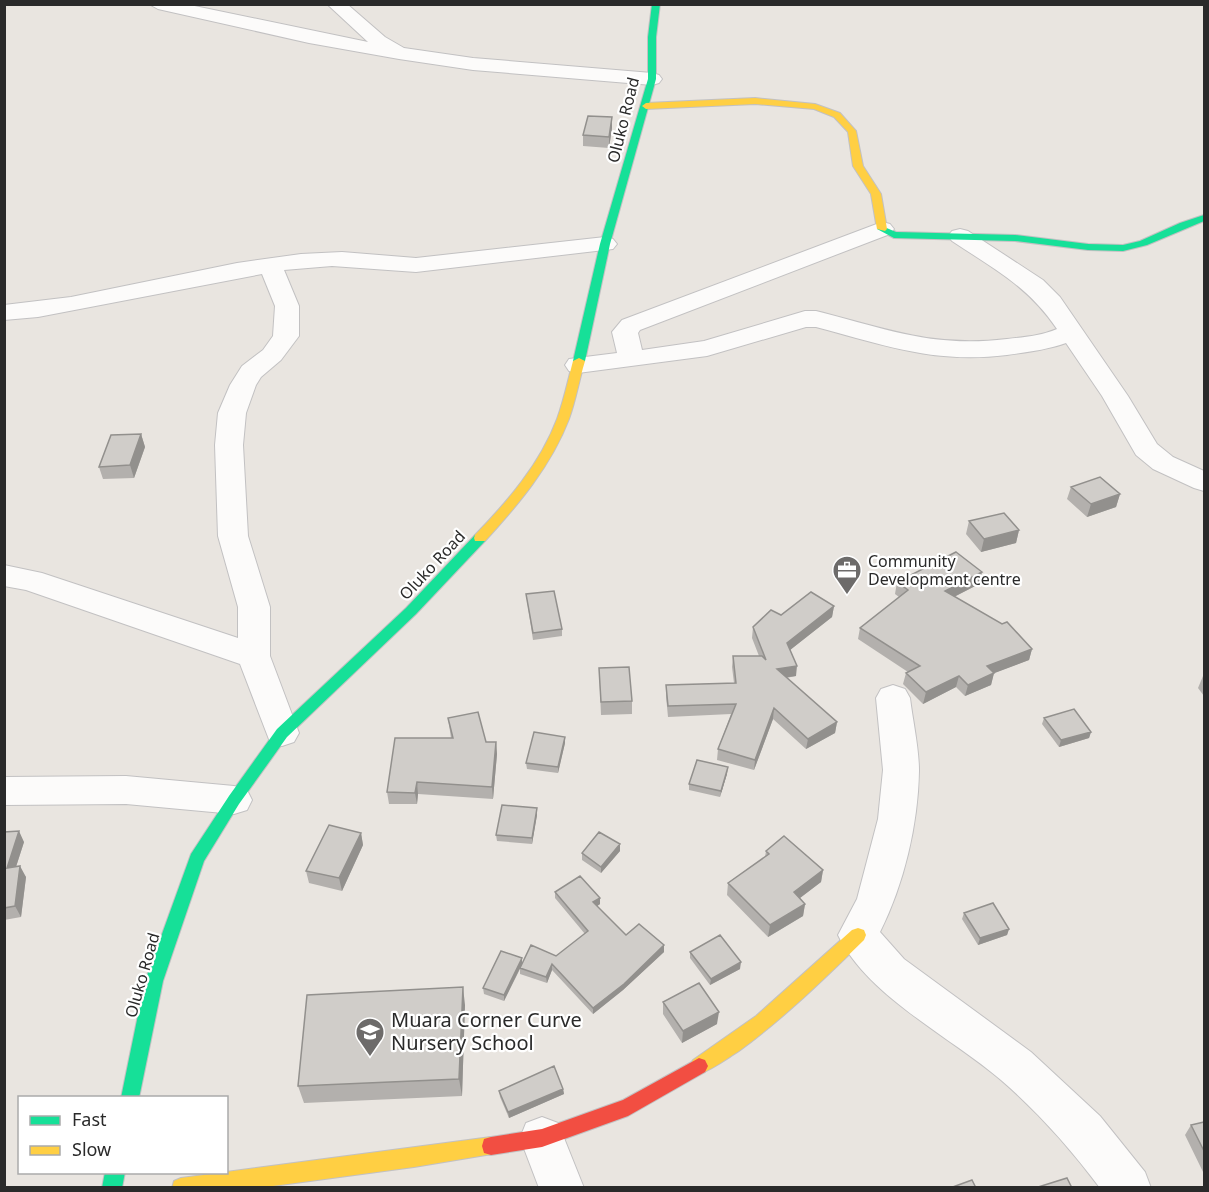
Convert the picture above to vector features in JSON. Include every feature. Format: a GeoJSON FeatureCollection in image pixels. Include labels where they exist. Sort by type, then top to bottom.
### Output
{"type":"FeatureCollection","features":[{"type":"Feature","properties":{"kind":"main road","name":"Oluko Road"},"geometry":{"type":"LineString","coordinates":[[130,1096],[154,981],[197,859],[234,800],[282,733],[411,611],[486,532],[536,470],[554,440],[569,403],[605,244],[646,106],[652,79],[651,38],[656,4]]}},
{"type":"Feature","properties":{"kind":"main road"},"geometry":{"type":"LineString","coordinates":[[646,106],[769,100],[804,106],[841,117],[851,127],[857,163],[874,189],[882,229],[894,235],[1033,239],[1102,249],[1146,242],[1177,226],[1204,218]]}},
{"type":"Feature","properties":{"kind":"main road"},"geometry":{"type":"LineString","coordinates":[[181,1188],[333,1167],[420,1158],[542,1138],[628,1107],[724,1052],[785,1003],[858,935]]}},
{"type":"Feature","properties":{"kind":"street"},"geometry":{"type":"LineString","coordinates":[[158,4],[309,37],[399,53],[473,64],[652,79]]}},
{"type":"Feature","properties":{"kind":"street"},"geometry":{"type":"LineString","coordinates":[[336,4],[378,41],[399,53]]}},
{"type":"Feature","properties":{"kind":"street"},"geometry":{"type":"LineString","coordinates":[[632,358],[625,332],[631,325],[882,229]]}},
{"type":"Feature","properties":{"kind":"street"},"geometry":{"type":"LineString","coordinates":[[960,236],[1034,285],[1052,302],[1115,396],[1146,449],[1163,463],[1204,482]]}},
{"type":"Feature","properties":{"kind":"street"},"geometry":{"type":"LineString","coordinates":[[4,314],[46,311],[270,265],[330,259],[397,266],[416,265],[605,244]]}},
{"type":"Feature","properties":{"kind":"street"},"geometry":{"type":"LineString","coordinates":[[270,265],[287,306],[286,336],[272,355],[251,372],[243,385],[232,413],[229,445],[233,536],[254,608],[254,656],[282,733]]}},
{"type":"Feature","properties":{"kind":"street"},"geometry":{"type":"LineString","coordinates":[[578,365],[707,348],[805,319],[816,319],[920,346],[946,350],[1039,344],[1053,341],[1071,332]]}},
{"type":"Feature","properties":{"kind":"street"},"geometry":{"type":"LineString","coordinates":[[4,575],[31,581],[254,656]]}},
{"type":"Feature","properties":{"kind":"street"},"geometry":{"type":"LineString","coordinates":[[893,698],[901,770],[896,819],[876,901],[858,935],[890,972],[1016,1066],[1084,1131],[1129,1188]]}},
{"type":"Feature","properties":{"kind":"street"},"geometry":{"type":"LineString","coordinates":[[4,790],[126,790],[234,800]]}},
{"type":"Feature","properties":{"kind":"street"},"geometry":{"type":"LineString","coordinates":[[542,1138],[562,1188]]}},
{"type":"Feature","properties":{"kind":"building"},"geometry":{"type":"Polygon","coordinates":[[[588,116],[612,117],[609,137],[583,135],[588,116]]]}},
{"type":"Feature","properties":{"kind":"building"},"geometry":{"type":"Polygon","coordinates":[[[141,434],[130,465],[99,467],[111,435],[141,434]]]}},
{"type":"Feature","properties":{"kind":"building"},"geometry":{"type":"Polygon","coordinates":[[[1100,477],[1120,494],[1091,504],[1071,487],[1100,477]]]}},
{"type":"Feature","properties":{"kind":"building"},"geometry":{"type":"Polygon","coordinates":[[[1004,513],[1019,530],[984,539],[969,521],[1004,513]]]}},
{"type":"Feature","properties":{"kind":"building"},"geometry":{"type":"Polygon","coordinates":[[[956,552],[982,572],[945,591],[1002,624],[1007,622],[1032,649],[987,666],[994,673],[968,685],[959,676],[926,692],[906,673],[920,666],[860,628],[908,590],[897,582],[956,552]]]}},
{"type":"Feature","properties":{"kind":"building"},"geometry":{"type":"Polygon","coordinates":[[[554,591],[562,629],[533,633],[526,594],[554,591]]]}},
{"type":"Feature","properties":{"kind":"building"},"geometry":{"type":"Polygon","coordinates":[[[811,592],[834,606],[787,643],[797,666],[777,669],[837,722],[808,739],[774,708],[755,760],[718,749],[736,704],[668,706],[666,685],[736,683],[733,656],[762,656],[766,660],[753,627],[771,610],[781,615],[811,592]]]}},
{"type":"Feature","properties":{"kind":"building"},"geometry":{"type":"Polygon","coordinates":[[[629,667],[632,701],[601,702],[599,668],[629,667]]]}},
{"type":"Feature","properties":{"kind":"building"},"geometry":{"type":"Polygon","coordinates":[[[1074,709],[1091,732],[1061,740],[1044,718],[1074,709]]]}},
{"type":"Feature","properties":{"kind":"building"},"geometry":{"type":"Polygon","coordinates":[[[478,712],[486,742],[496,742],[492,787],[417,782],[415,793],[387,792],[395,738],[453,738],[448,718],[478,712]]]}},
{"type":"Feature","properties":{"kind":"building"},"geometry":{"type":"Polygon","coordinates":[[[534,732],[565,737],[558,767],[526,763],[534,732]]]}},
{"type":"Feature","properties":{"kind":"building"},"geometry":{"type":"Polygon","coordinates":[[[697,760],[728,767],[721,791],[689,784],[697,760]]]}},
{"type":"Feature","properties":{"kind":"building"},"geometry":{"type":"Polygon","coordinates":[[[502,805],[537,808],[532,838],[496,835],[502,805]]]}},
{"type":"Feature","properties":{"kind":"building"},"geometry":{"type":"Polygon","coordinates":[[[329,825],[361,833],[339,878],[306,871],[329,825]]]}},
{"type":"Feature","properties":{"kind":"building"},"geometry":{"type":"Polygon","coordinates":[[[19,831],[7,868],[20,866],[15,906],[4,908],[4,832],[19,831]]]}},
{"type":"Feature","properties":{"kind":"building"},"geometry":{"type":"Polygon","coordinates":[[[599,832],[620,844],[601,867],[582,853],[599,832]]]}},
{"type":"Feature","properties":{"kind":"building"},"geometry":{"type":"Polygon","coordinates":[[[784,836],[823,870],[794,892],[805,904],[770,925],[728,883],[769,854],[766,851],[784,836]]]}},
{"type":"Feature","properties":{"kind":"building"},"geometry":{"type":"Polygon","coordinates":[[[580,876],[600,898],[593,902],[626,935],[639,924],[664,945],[624,984],[593,1008],[552,964],[546,977],[520,968],[531,945],[556,956],[588,931],[555,892],[580,876]]]}},
{"type":"Feature","properties":{"kind":"building"},"geometry":{"type":"Polygon","coordinates":[[[993,903],[1009,929],[980,938],[964,913],[993,903]]]}},
{"type":"Feature","properties":{"kind":"building"},"geometry":{"type":"Polygon","coordinates":[[[720,935],[741,962],[711,979],[690,952],[720,935]]]}},
{"type":"Feature","properties":{"kind":"building"},"geometry":{"type":"Polygon","coordinates":[[[501,951],[522,958],[504,995],[483,988],[501,951]]]}},
{"type":"Feature","properties":{"kind":"building"},"geometry":{"type":"Polygon","coordinates":[[[699,983],[719,1012],[683,1031],[663,1002],[699,983]]]}},
{"type":"Feature","properties":{"kind":"building"},"geometry":{"type":"Polygon","coordinates":[[[463,987],[459,1079],[298,1086],[307,995],[463,987]]]}},
{"type":"Feature","properties":{"kind":"building"},"geometry":{"type":"Polygon","coordinates":[[[554,1066],[563,1089],[508,1112],[499,1091],[554,1066]]]}},
{"type":"Feature","properties":{"kind":"building"},"geometry":{"type":"Polygon","coordinates":[[[1204,1122],[1204,1151],[1191,1125],[1204,1122]]]}},
{"type":"Feature","properties":{"kind":"building"},"geometry":{"type":"Polygon","coordinates":[[[1067,1178],[1072,1188],[1035,1188],[1067,1178]]]}},
{"type":"Feature","properties":{"kind":"building"},"geometry":{"type":"Polygon","coordinates":[[[972,1180],[976,1188],[950,1188],[972,1180]]]}},
{"type":"Feature","properties":{"kind":"traffic: fast"},"geometry":{"type":"LineString","coordinates":[[579,361],[605,244],[652,79],[652,37],[656,4]]}},
{"type":"Feature","properties":{"kind":"traffic: fast"},"geometry":{"type":"LineString","coordinates":[[882,229],[894,235],[1015,238],[1111,249],[1144,243],[1204,218]]}},
{"type":"Feature","properties":{"kind":"traffic: fast"},"geometry":{"type":"LineString","coordinates":[[130,1096],[154,981],[197,859],[234,800],[282,733],[411,611],[480,538]]}},
{"type":"Feature","properties":{"kind":"traffic: fast"},"geometry":{"type":"LineString","coordinates":[[112,1188],[115,1174]]}},
{"type":"Feature","properties":{"kind":"traffic: slow"},"geometry":{"type":"LineString","coordinates":[[646,106],[755,101],[815,107],[837,115],[852,131],[858,166],[876,194],[882,229]]}},
{"type":"Feature","properties":{"kind":"traffic: slow"},"geometry":{"type":"LineString","coordinates":[[480,538],[520,492],[544,457],[569,402],[579,361]]}},
{"type":"Feature","properties":{"kind":"traffic: slow"},"geometry":{"type":"LineString","coordinates":[[699,1066],[721,1053],[762,1022],[858,935]]}},
{"type":"Feature","properties":{"kind":"traffic: slow"},"geometry":{"type":"LineString","coordinates":[[181,1188],[491,1146]]}},
{"type":"Feature","properties":{"kind":"traffic: jam"},"geometry":{"type":"LineString","coordinates":[[491,1146],[542,1138],[628,1107],[699,1066]]}},
{"type":"Feature","properties":{"kind":"place","name":"Community Development centre"},"geometry":{"type":"Point","coordinates":[847,596]}},
{"type":"Feature","properties":{"kind":"place","name":"Muara Corner Curve Nursery School"},"geometry":{"type":"Point","coordinates":[370,1058]}}]}
